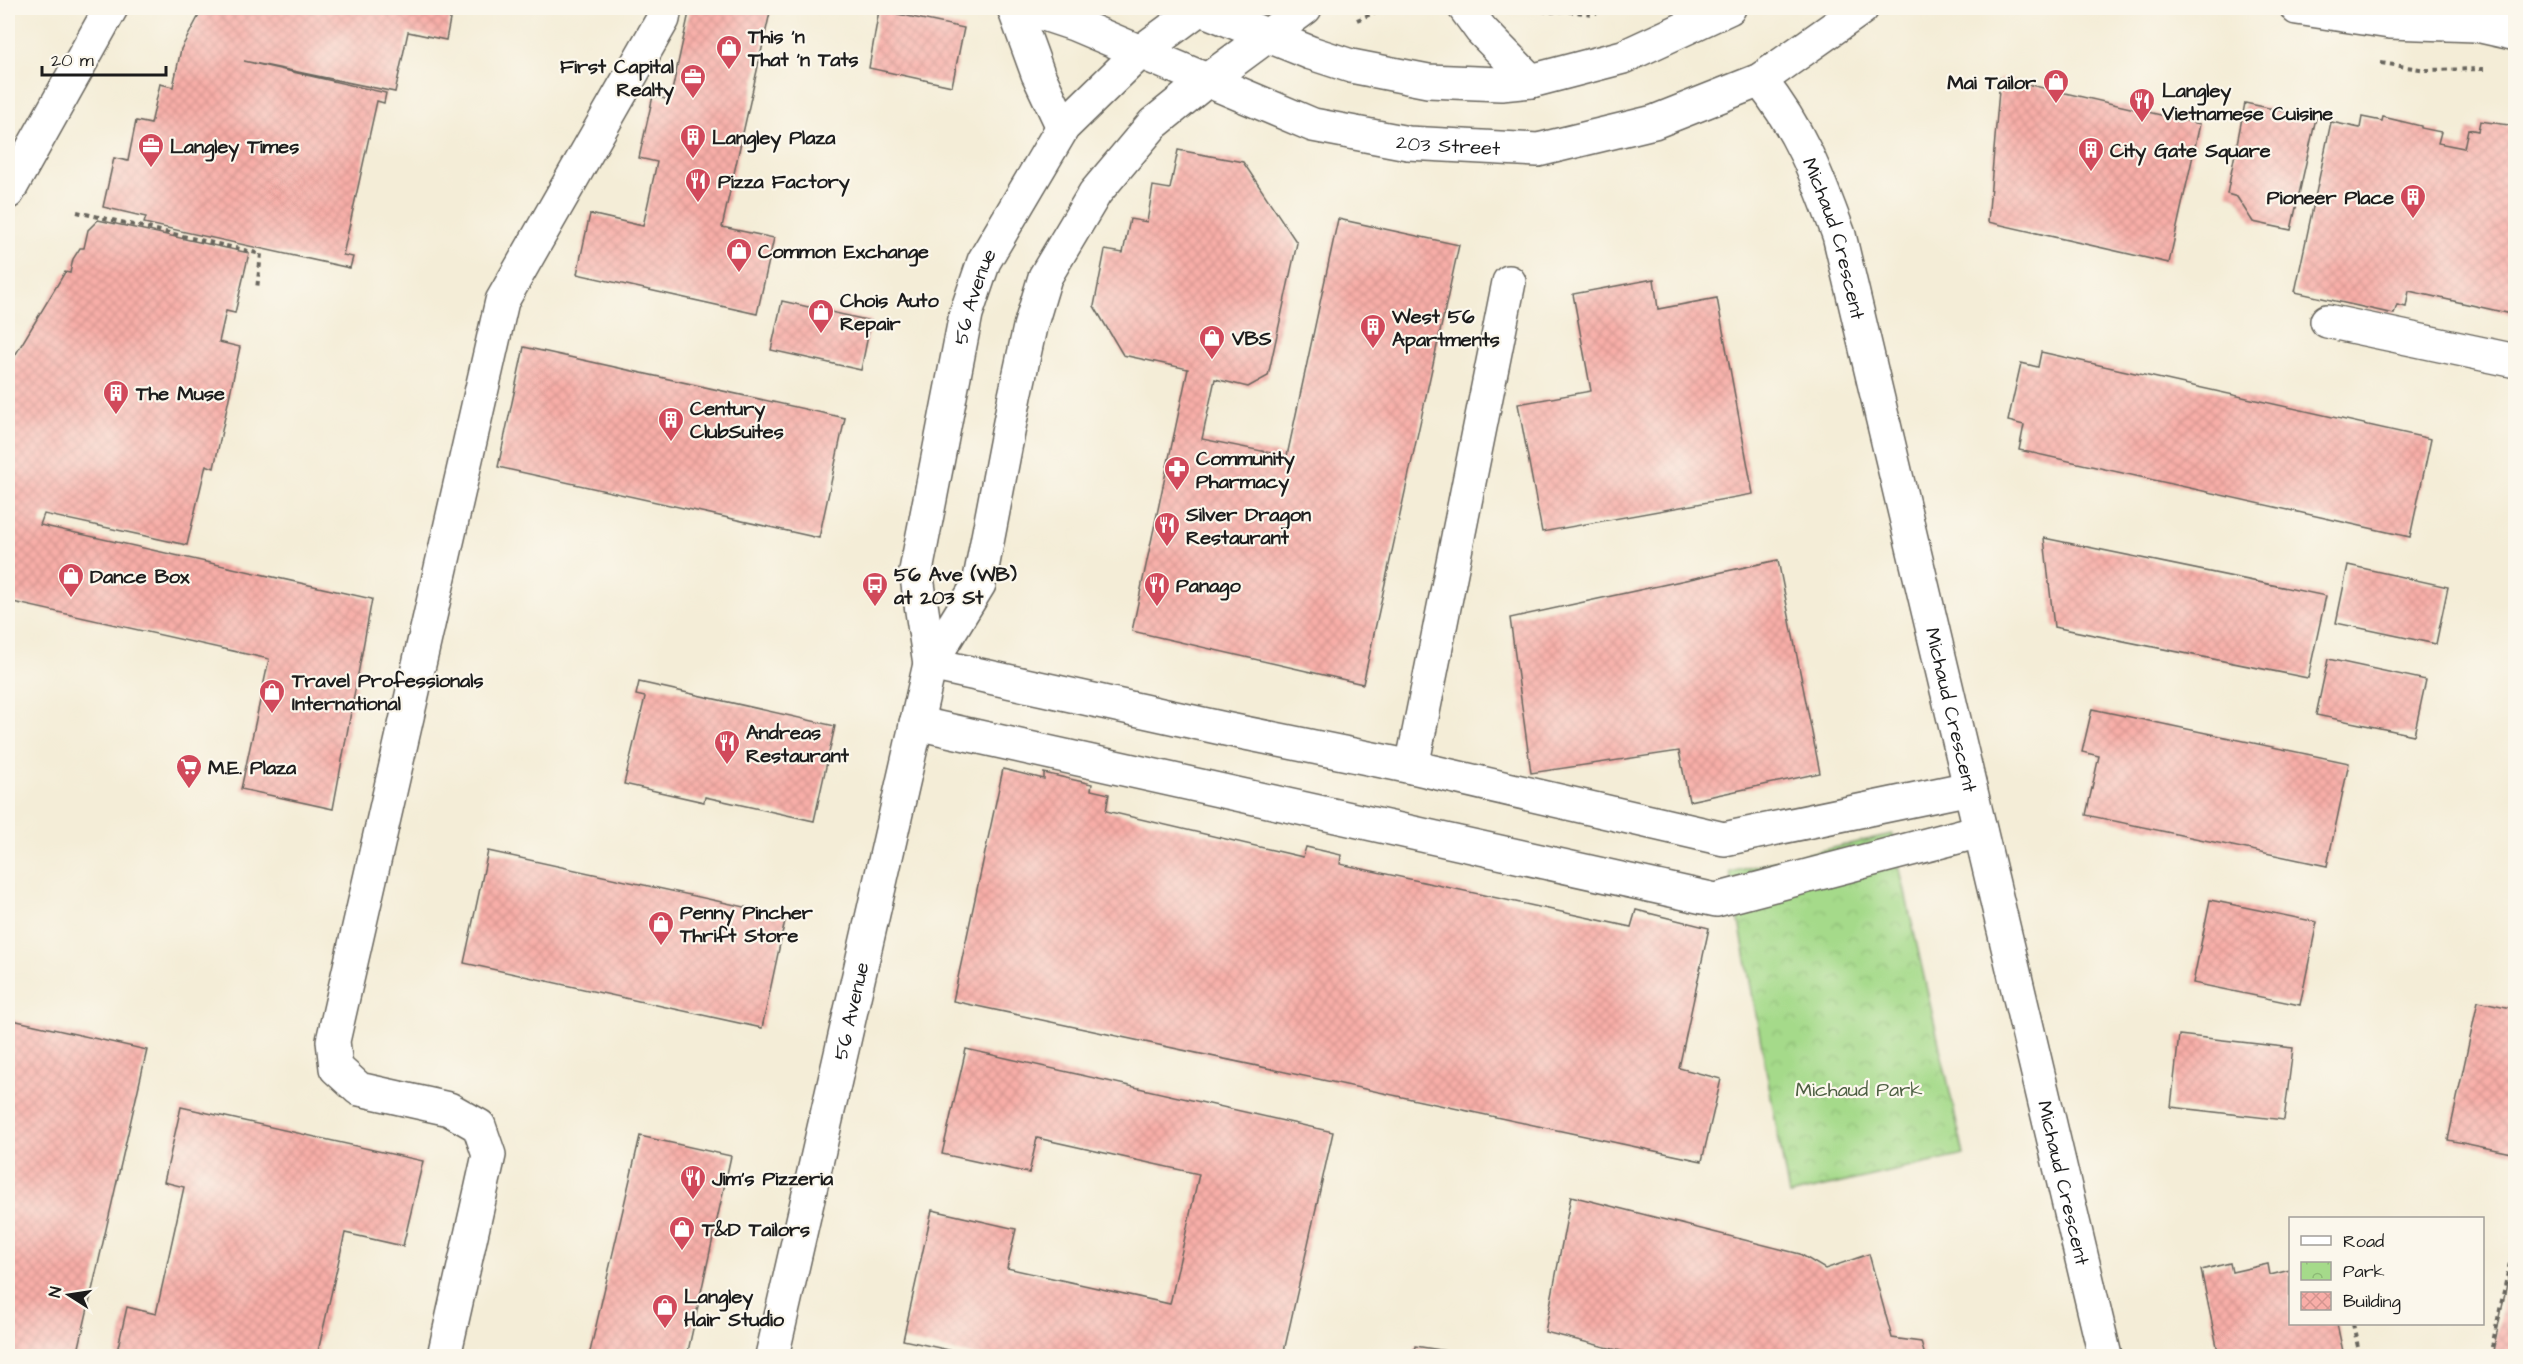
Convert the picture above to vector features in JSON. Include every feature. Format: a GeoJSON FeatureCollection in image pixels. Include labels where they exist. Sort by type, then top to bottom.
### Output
{"type":"FeatureCollection","features":[{"type":"Feature","properties":{"kind":"main road"},"geometry":{"type":"LineString","coordinates":[[8,192],[111,8]]}},
{"type":"Feature","properties":{"kind":"main road"},"geometry":{"type":"LineString","coordinates":[[444,1356],[489,1155],[479,1126],[449,1109],[359,1089],[336,1068],[333,1041],[502,301],[663,20],[665,8]]}},
{"type":"Feature","properties":{"kind":"main road"},"geometry":{"type":"LineString","coordinates":[[1014,8],[1038,74],[1063,127]]}},
{"type":"Feature","properties":{"kind":"main road","name":"203 Street"},"geometry":{"type":"LineString","coordinates":[[1026,8],[1074,24],[1313,124],[1408,143],[1538,150],[1654,122],[1760,80],[1862,8]]}},
{"type":"Feature","properties":{"kind":"main road"},"geometry":{"type":"LineString","coordinates":[[1199,8],[1311,53],[1351,66],[1428,81],[1502,84],[1531,81],[1623,57],[1729,8]]}},
{"type":"Feature","properties":{"kind":"main road","name":"56 Avenue"},"geometry":{"type":"LineString","coordinates":[[930,664],[916,571],[966,314],[984,261],[1063,127],[1139,53],[1199,8]]}},
{"type":"Feature","properties":{"kind":"main road","name":"56 Avenue"},"geometry":{"type":"LineString","coordinates":[[772,1356],[930,664],[979,584],[1030,327],[1046,277],[1095,193],[1153,124],[1266,35],[1305,8]]}},
{"type":"Feature","properties":{"kind":"main road"},"geometry":{"type":"LineString","coordinates":[[1465,8],[1481,30],[1531,81]]}},
{"type":"Feature","properties":{"kind":"main road"},"geometry":{"type":"LineString","coordinates":[[2297,8],[2390,22],[2476,25]]}},
{"type":"Feature","properties":{"kind":"main road"},"geometry":{"type":"LineString","coordinates":[[2436,8],[2476,25],[2516,34]]}},
{"type":"Feature","properties":{"kind":"main road","name":"Michaud Crescent"},"geometry":{"type":"LineString","coordinates":[[1760,80],[1788,118],[1805,149],[1839,235],[2105,1356]]}},
{"type":"Feature","properties":{"kind":"main road"},"geometry":{"type":"LineString","coordinates":[[1412,767],[1509,282]]}},
{"type":"Feature","properties":{"kind":"main road"},"geometry":{"type":"LineString","coordinates":[[2327,321],[2516,361]]}},
{"type":"Feature","properties":{"kind":"main road"},"geometry":{"type":"LineString","coordinates":[[930,664],[1230,730],[1412,767],[1724,838],[1970,788]]}},
{"type":"Feature","properties":{"kind":"main road"},"geometry":{"type":"LineString","coordinates":[[916,723],[1716,900],[1980,831]]}},
{"type":"Feature","properties":{"kind":"path"},"geometry":{"type":"LineString","coordinates":[[1358,20],[1385,8]]}},
{"type":"Feature","properties":{"kind":"path"},"geometry":{"type":"LineString","coordinates":[[1524,8],[1549,12],[1593,14],[1609,8]]}},
{"type":"Feature","properties":{"kind":"path"},"geometry":{"type":"LineString","coordinates":[[77,212],[261,254],[256,289]]}},
{"type":"Feature","properties":{"kind":"path"},"geometry":{"type":"LineString","coordinates":[[2490,1356],[2516,1235]]}},
{"type":"Feature","properties":{"kind":"path"},"geometry":{"type":"LineString","coordinates":[[2353,1325],[2360,1356]]}},
{"type":"Feature","properties":{"kind":"green space","name":"Michaud Park"},"geometry":{"type":"Polygon","coordinates":[[[1892,834],[1964,1155],[1789,1195],[1730,872],[1892,834]]]}},
{"type":"Feature","properties":{"kind":"building"},"geometry":{"type":"Polygon","coordinates":[[[203,8],[452,9],[446,40],[408,32],[395,92],[244,61],[386,93],[384,103],[377,101],[343,255],[353,257],[350,268],[144,223],[146,217],[103,207],[114,158],[128,161],[136,121],[151,124],[160,84],[173,87],[181,49],[203,8]]]}},
{"type":"Feature","properties":{"kind":"building","name":"Langley Plaza"},"geometry":{"type":"Polygon","coordinates":[[[690,8],[771,8],[722,227],[774,238],[757,314],[577,274],[590,214],[643,226],[657,162],[639,158],[653,96],[670,100],[690,8]]]}},
{"type":"Feature","properties":{"kind":"building"},"geometry":{"type":"Polygon","coordinates":[[[879,10],[964,28],[952,86],[869,68],[879,10]]]}},
{"type":"Feature","properties":{"kind":"building","name":"City Gate Square"},"geometry":{"type":"Polygon","coordinates":[[[2000,78],[2200,124],[2169,263],[1988,222],[2000,78]]]}},
{"type":"Feature","properties":{"kind":"building"},"geometry":{"type":"Polygon","coordinates":[[[2245,103],[2316,118],[2291,230],[2253,222],[2237,197],[2227,194],[2245,103]]]}},
{"type":"Feature","properties":{"kind":"building","name":"Pioneer Place"},"geometry":{"type":"Polygon","coordinates":[[[2362,117],[2382,121],[2383,117],[2441,132],[2438,143],[2464,148],[2468,129],[2478,131],[2480,121],[2516,126],[2516,315],[2409,291],[2406,307],[2397,305],[2394,314],[2295,292],[2331,122],[2360,128],[2362,117]]]}},
{"type":"Feature","properties":{"kind":"building"},"geometry":{"type":"Polygon","coordinates":[[[1178,150],[1243,162],[1297,243],[1268,376],[1248,387],[1215,379],[1202,439],[1287,456],[1338,219],[1459,245],[1363,684],[1132,631],[1188,369],[1123,355],[1094,306],[1105,250],[1123,253],[1130,219],[1147,222],[1153,186],[1170,189],[1178,150]]]}},
{"type":"Feature","properties":{"kind":"building"},"geometry":{"type":"Polygon","coordinates":[[[98,220],[249,253],[235,313],[226,311],[219,342],[240,347],[214,468],[206,465],[187,545],[44,514],[40,525],[372,599],[333,809],[241,789],[269,659],[8,601],[8,367],[65,272],[70,273],[73,259],[80,248],[84,248],[88,230],[98,220]]]}},
{"type":"Feature","properties":{"kind":"building"},"geometry":{"type":"Polygon","coordinates":[[[1654,279],[1658,309],[1717,298],[1753,494],[1542,532],[1518,404],[1591,391],[1573,294],[1654,279]]]}},
{"type":"Feature","properties":{"kind":"building","name":"Chois Auto Repair"},"geometry":{"type":"Polygon","coordinates":[[[782,301],[871,321],[861,370],[771,350],[782,301]]]}},
{"type":"Feature","properties":{"kind":"building","name":"Century ClubSuites"},"geometry":{"type":"Polygon","coordinates":[[[524,347],[845,418],[819,538],[498,467],[524,347]]]}},
{"type":"Feature","properties":{"kind":"building"},"geometry":{"type":"Polygon","coordinates":[[[2041,352],[2431,439],[2410,537],[2019,450],[2024,425],[2008,421],[2021,363],[2038,367],[2041,352]]]}},
{"type":"Feature","properties":{"kind":"building"},"geometry":{"type":"Polygon","coordinates":[[[2044,538],[2326,596],[2308,678],[2054,627],[2044,538]]]}},
{"type":"Feature","properties":{"kind":"building"},"geometry":{"type":"Polygon","coordinates":[[[1778,560],[1820,773],[1689,801],[1679,751],[1531,773],[1510,618],[1778,560]]]}},
{"type":"Feature","properties":{"kind":"building"},"geometry":{"type":"Polygon","coordinates":[[[2348,565],[2448,587],[2436,644],[2336,623],[2348,565]]]}},
{"type":"Feature","properties":{"kind":"building"},"geometry":{"type":"Polygon","coordinates":[[[2328,659],[2426,680],[2414,735],[2316,715],[2328,659]]]}},
{"type":"Feature","properties":{"kind":"building","name":"Andreas Restaurant"},"geometry":{"type":"Polygon","coordinates":[[[639,682],[835,726],[814,821],[705,797],[704,802],[624,784],[645,697],[636,695],[639,682]]]}},
{"type":"Feature","properties":{"kind":"building"},"geometry":{"type":"Polygon","coordinates":[[[2092,709],[2349,763],[2327,866],[2086,815],[2099,756],[2082,752],[2092,709]]]}},
{"type":"Feature","properties":{"kind":"building"},"geometry":{"type":"Polygon","coordinates":[[[1003,769],[1044,779],[1044,773],[1092,784],[1091,790],[1109,794],[1106,811],[1303,857],[1306,847],[1341,855],[1340,864],[1631,927],[1636,910],[1709,928],[1679,1068],[1721,1079],[1702,1161],[953,1001],[1003,769]]]}},
{"type":"Feature","properties":{"kind":"building","name":"Penny Pincher Thrift Store"},"geometry":{"type":"Polygon","coordinates":[[[488,851],[786,916],[762,1028],[464,963],[488,851]]]}},
{"type":"Feature","properties":{"kind":"building"},"geometry":{"type":"Polygon","coordinates":[[[2210,900],[2317,922],[2300,1005],[2193,983],[2210,900]]]}},
{"type":"Feature","properties":{"kind":"building"},"geometry":{"type":"Polygon","coordinates":[[[2478,1001],[2516,1009],[2516,1154],[2448,1140],[2478,1001]]]}},
{"type":"Feature","properties":{"kind":"building"},"geometry":{"type":"Polygon","coordinates":[[[8,1019],[147,1050],[77,1356],[8,1356],[8,1019]]]}},
{"type":"Feature","properties":{"kind":"building"},"geometry":{"type":"Polygon","coordinates":[[[2179,1035],[2293,1048],[2284,1120],[2171,1107],[2179,1035]]]}},
{"type":"Feature","properties":{"kind":"building"},"geometry":{"type":"Polygon","coordinates":[[[966,1049],[1333,1132],[1283,1356],[976,1356],[903,1340],[932,1210],[1016,1229],[1007,1268],[1170,1304],[1199,1174],[1037,1138],[1029,1173],[942,1154],[966,1049]]]}},
{"type":"Feature","properties":{"kind":"building"},"geometry":{"type":"Polygon","coordinates":[[[181,1107],[423,1161],[403,1246],[345,1233],[317,1356],[116,1356],[127,1307],[156,1314],[184,1187],[164,1182],[181,1107]]]}},
{"type":"Feature","properties":{"kind":"building"},"geometry":{"type":"Polygon","coordinates":[[[640,1136],[731,1156],[687,1356],[589,1356],[640,1136]]]}},
{"type":"Feature","properties":{"kind":"building"},"geometry":{"type":"Polygon","coordinates":[[[1571,1196],[1800,1254],[1825,1269],[1869,1254],[1892,1338],[1921,1342],[1925,1356],[1641,1356],[1545,1332],[1571,1196]]]}},
{"type":"Feature","properties":{"kind":"building"},"geometry":{"type":"Polygon","coordinates":[[[2514,1250],[2516,1356],[2492,1356],[2514,1250]]]}},
{"type":"Feature","properties":{"kind":"building"},"geometry":{"type":"Polygon","coordinates":[[[2230,1263],[2232,1272],[2268,1264],[2270,1275],[2289,1270],[2289,1325],[2337,1325],[2344,1356],[2219,1356],[2201,1270],[2230,1263]]]}},
{"type":"Feature","properties":{"kind":"building"},"geometry":{"type":"Polygon","coordinates":[[[1415,1346],[1472,1355],[1472,1356],[1413,1356],[1415,1346]]]}},
{"type":"Feature","properties":{"kind":"place","name":"This 'n That 'n Tats"},"geometry":{"type":"Point","coordinates":[729,71]}},
{"type":"Feature","properties":{"kind":"place","name":"First Capital Realty"},"geometry":{"type":"Point","coordinates":[693,100]}},
{"type":"Feature","properties":{"kind":"place","name":"Mai Tailor"},"geometry":{"type":"Point","coordinates":[2056,105]}},
{"type":"Feature","properties":{"kind":"place","name":"Langley Vietnamese Cuisine"},"geometry":{"type":"Point","coordinates":[2142,124]}},
{"type":"Feature","properties":{"kind":"place","name":"Langley Plaza"},"geometry":{"type":"Point","coordinates":[693,160]}},
{"type":"Feature","properties":{"kind":"place","name":"Langley Times"},"geometry":{"type":"Point","coordinates":[151,169]}},
{"type":"Feature","properties":{"kind":"place","name":"City Gate Square"},"geometry":{"type":"Point","coordinates":[2091,173]}},
{"type":"Feature","properties":{"kind":"place","name":"Pizza Factory"},"geometry":{"type":"Point","coordinates":[698,204]}},
{"type":"Feature","properties":{"kind":"place","name":"Pioneer Place"},"geometry":{"type":"Point","coordinates":[2413,220]}},
{"type":"Feature","properties":{"kind":"place","name":"Common Exchange"},"geometry":{"type":"Point","coordinates":[739,274]}},
{"type":"Feature","properties":{"kind":"place","name":"Chois Auto Repair"},"geometry":{"type":"Point","coordinates":[821,335]}},
{"type":"Feature","properties":{"kind":"place","name":"West 56 Apartments"},"geometry":{"type":"Point","coordinates":[1373,350]}},
{"type":"Feature","properties":{"kind":"place","name":"VBS"},"geometry":{"type":"Point","coordinates":[1212,361]}},
{"type":"Feature","properties":{"kind":"place","name":"The Muse"},"geometry":{"type":"Point","coordinates":[116,416]}},
{"type":"Feature","properties":{"kind":"place","name":"Century ClubSuites"},"geometry":{"type":"Point","coordinates":[671,443]}},
{"type":"Feature","properties":{"kind":"place","name":"Community Pharmacy"},"geometry":{"type":"Point","coordinates":[1177,492]}},
{"type":"Feature","properties":{"kind":"place","name":"Silver Dragon Restaurant"},"geometry":{"type":"Point","coordinates":[1167,548]}},
{"type":"Feature","properties":{"kind":"place","name":"Dance Box"},"geometry":{"type":"Point","coordinates":[71,599]}},
{"type":"Feature","properties":{"kind":"place","name":"56 Ave (WB) at 203 St"},"geometry":{"type":"Point","coordinates":[875,608]}},
{"type":"Feature","properties":{"kind":"place","name":"Panago"},"geometry":{"type":"Point","coordinates":[1157,608]}},
{"type":"Feature","properties":{"kind":"place","name":"Travel Professionals International"},"geometry":{"type":"Point","coordinates":[272,715]}},
{"type":"Feature","properties":{"kind":"place","name":"Andreas Restaurant"},"geometry":{"type":"Point","coordinates":[727,766]}},
{"type":"Feature","properties":{"kind":"place","name":"M.E. Plaza"},"geometry":{"type":"Point","coordinates":[189,790]}},
{"type":"Feature","properties":{"kind":"place","name":"Penny Pincher Thrift Store"},"geometry":{"type":"Point","coordinates":[661,947]}},
{"type":"Feature","properties":{"kind":"place","name":"Jim's Pizzeria"},"geometry":{"type":"Point","coordinates":[693,1201]}},
{"type":"Feature","properties":{"kind":"place","name":"T&D Tailors"},"geometry":{"type":"Point","coordinates":[682,1252]}},
{"type":"Feature","properties":{"kind":"place","name":"Langley Hair Studio"},"geometry":{"type":"Point","coordinates":[665,1330]}}]}
